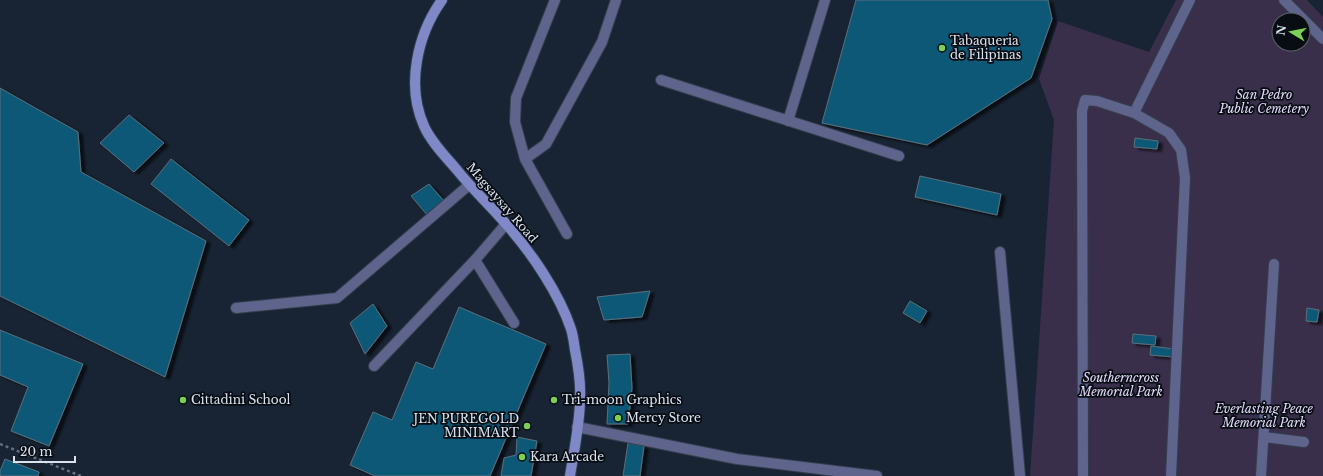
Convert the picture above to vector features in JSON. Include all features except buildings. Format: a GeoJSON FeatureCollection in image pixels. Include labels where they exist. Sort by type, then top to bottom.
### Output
{"type":"FeatureCollection","features":[{"type":"Feature","properties":{"kind":"main road","name":"Magsaysay Road"},"geometry":{"type":"LineString","coordinates":[[442,0],[435,9],[425,31],[418,54],[414,81],[418,110],[424,127],[435,143],[470,186],[506,224],[533,258],[552,289],[572,329],[579,368],[580,398],[570,476]]}},
{"type":"Feature","properties":{"kind":"street"},"geometry":{"type":"LineString","coordinates":[[555,0],[516,98],[515,122],[525,159],[567,234]]}},
{"type":"Feature","properties":{"kind":"street"},"geometry":{"type":"LineString","coordinates":[[525,159],[546,144],[602,42],[616,0]]}},
{"type":"Feature","properties":{"kind":"street"},"geometry":{"type":"LineString","coordinates":[[788,121],[825,0]]}},
{"type":"Feature","properties":{"kind":"street"},"geometry":{"type":"LineString","coordinates":[[1134,113],[1190,0]]}},
{"type":"Feature","properties":{"kind":"street"},"geometry":{"type":"LineString","coordinates":[[1284,0],[1323,39]]}},
{"type":"Feature","properties":{"kind":"street"},"geometry":{"type":"LineString","coordinates":[[661,80],[899,156]]}},
{"type":"Feature","properties":{"kind":"street"},"geometry":{"type":"LineString","coordinates":[[1082,476],[1082,111],[1085,100],[1097,101],[1134,113],[1169,133],[1181,150],[1184,178],[1172,476]]}},
{"type":"Feature","properties":{"kind":"street"},"geometry":{"type":"LineString","coordinates":[[236,308],[337,298],[470,186]]}},
{"type":"Feature","properties":{"kind":"street"},"geometry":{"type":"LineString","coordinates":[[374,366],[506,224]]}},
{"type":"Feature","properties":{"kind":"street"},"geometry":{"type":"LineString","coordinates":[[1000,252],[1020,476]]}},
{"type":"Feature","properties":{"kind":"street"},"geometry":{"type":"LineString","coordinates":[[474,260],[514,323]]}},
{"type":"Feature","properties":{"kind":"street"},"geometry":{"type":"LineString","coordinates":[[1261,476],[1274,264]]}},
{"type":"Feature","properties":{"kind":"street"},"geometry":{"type":"LineString","coordinates":[[577,427],[737,459],[877,476]]}},
{"type":"Feature","properties":{"kind":"street"},"geometry":{"type":"LineString","coordinates":[[1264,437],[1304,442]]}},
{"type":"Feature","properties":{"kind":"path"},"geometry":{"type":"LineString","coordinates":[[0,444],[81,476]]}},
{"type":"Feature","properties":{"kind":"green space"},"geometry":{"type":"Polygon","coordinates":[[[1176,0],[1307,0],[1323,17],[1323,476],[1030,476],[1054,120],[1039,79],[1058,21],[1149,52],[1176,0]]]}},
{"type":"Feature","properties":{"kind":"place","name":"Tabaqueria de Filipinas"},"geometry":{"type":"Point","coordinates":[942,48]}},
{"type":"Feature","properties":{"kind":"place","name":"Cittadini School"},"geometry":{"type":"Point","coordinates":[183,400]}},
{"type":"Feature","properties":{"kind":"place","name":"Tri-moon Graphics"},"geometry":{"type":"Point","coordinates":[554,400]}},
{"type":"Feature","properties":{"kind":"place","name":"Mercy Store"},"geometry":{"type":"Point","coordinates":[618,418]}},
{"type":"Feature","properties":{"kind":"place","name":"JEN PUREGOLD MINIMART"},"geometry":{"type":"Point","coordinates":[527,426]}},
{"type":"Feature","properties":{"kind":"place","name":"Kara Arcade"},"geometry":{"type":"Point","coordinates":[522,457]}},
{"type":"Feature","properties":{"kind":"park label","name":"San Pedro Public Cemetery"},"geometry":{"type":"Point","coordinates":[1264,102]}},
{"type":"Feature","properties":{"kind":"park label","name":"Southerncross Memorial Park"},"geometry":{"type":"Point","coordinates":[1121,385]}},
{"type":"Feature","properties":{"kind":"park label","name":"Everlasting Peace Memorial Park"},"geometry":{"type":"Point","coordinates":[1264,416]}}]}
